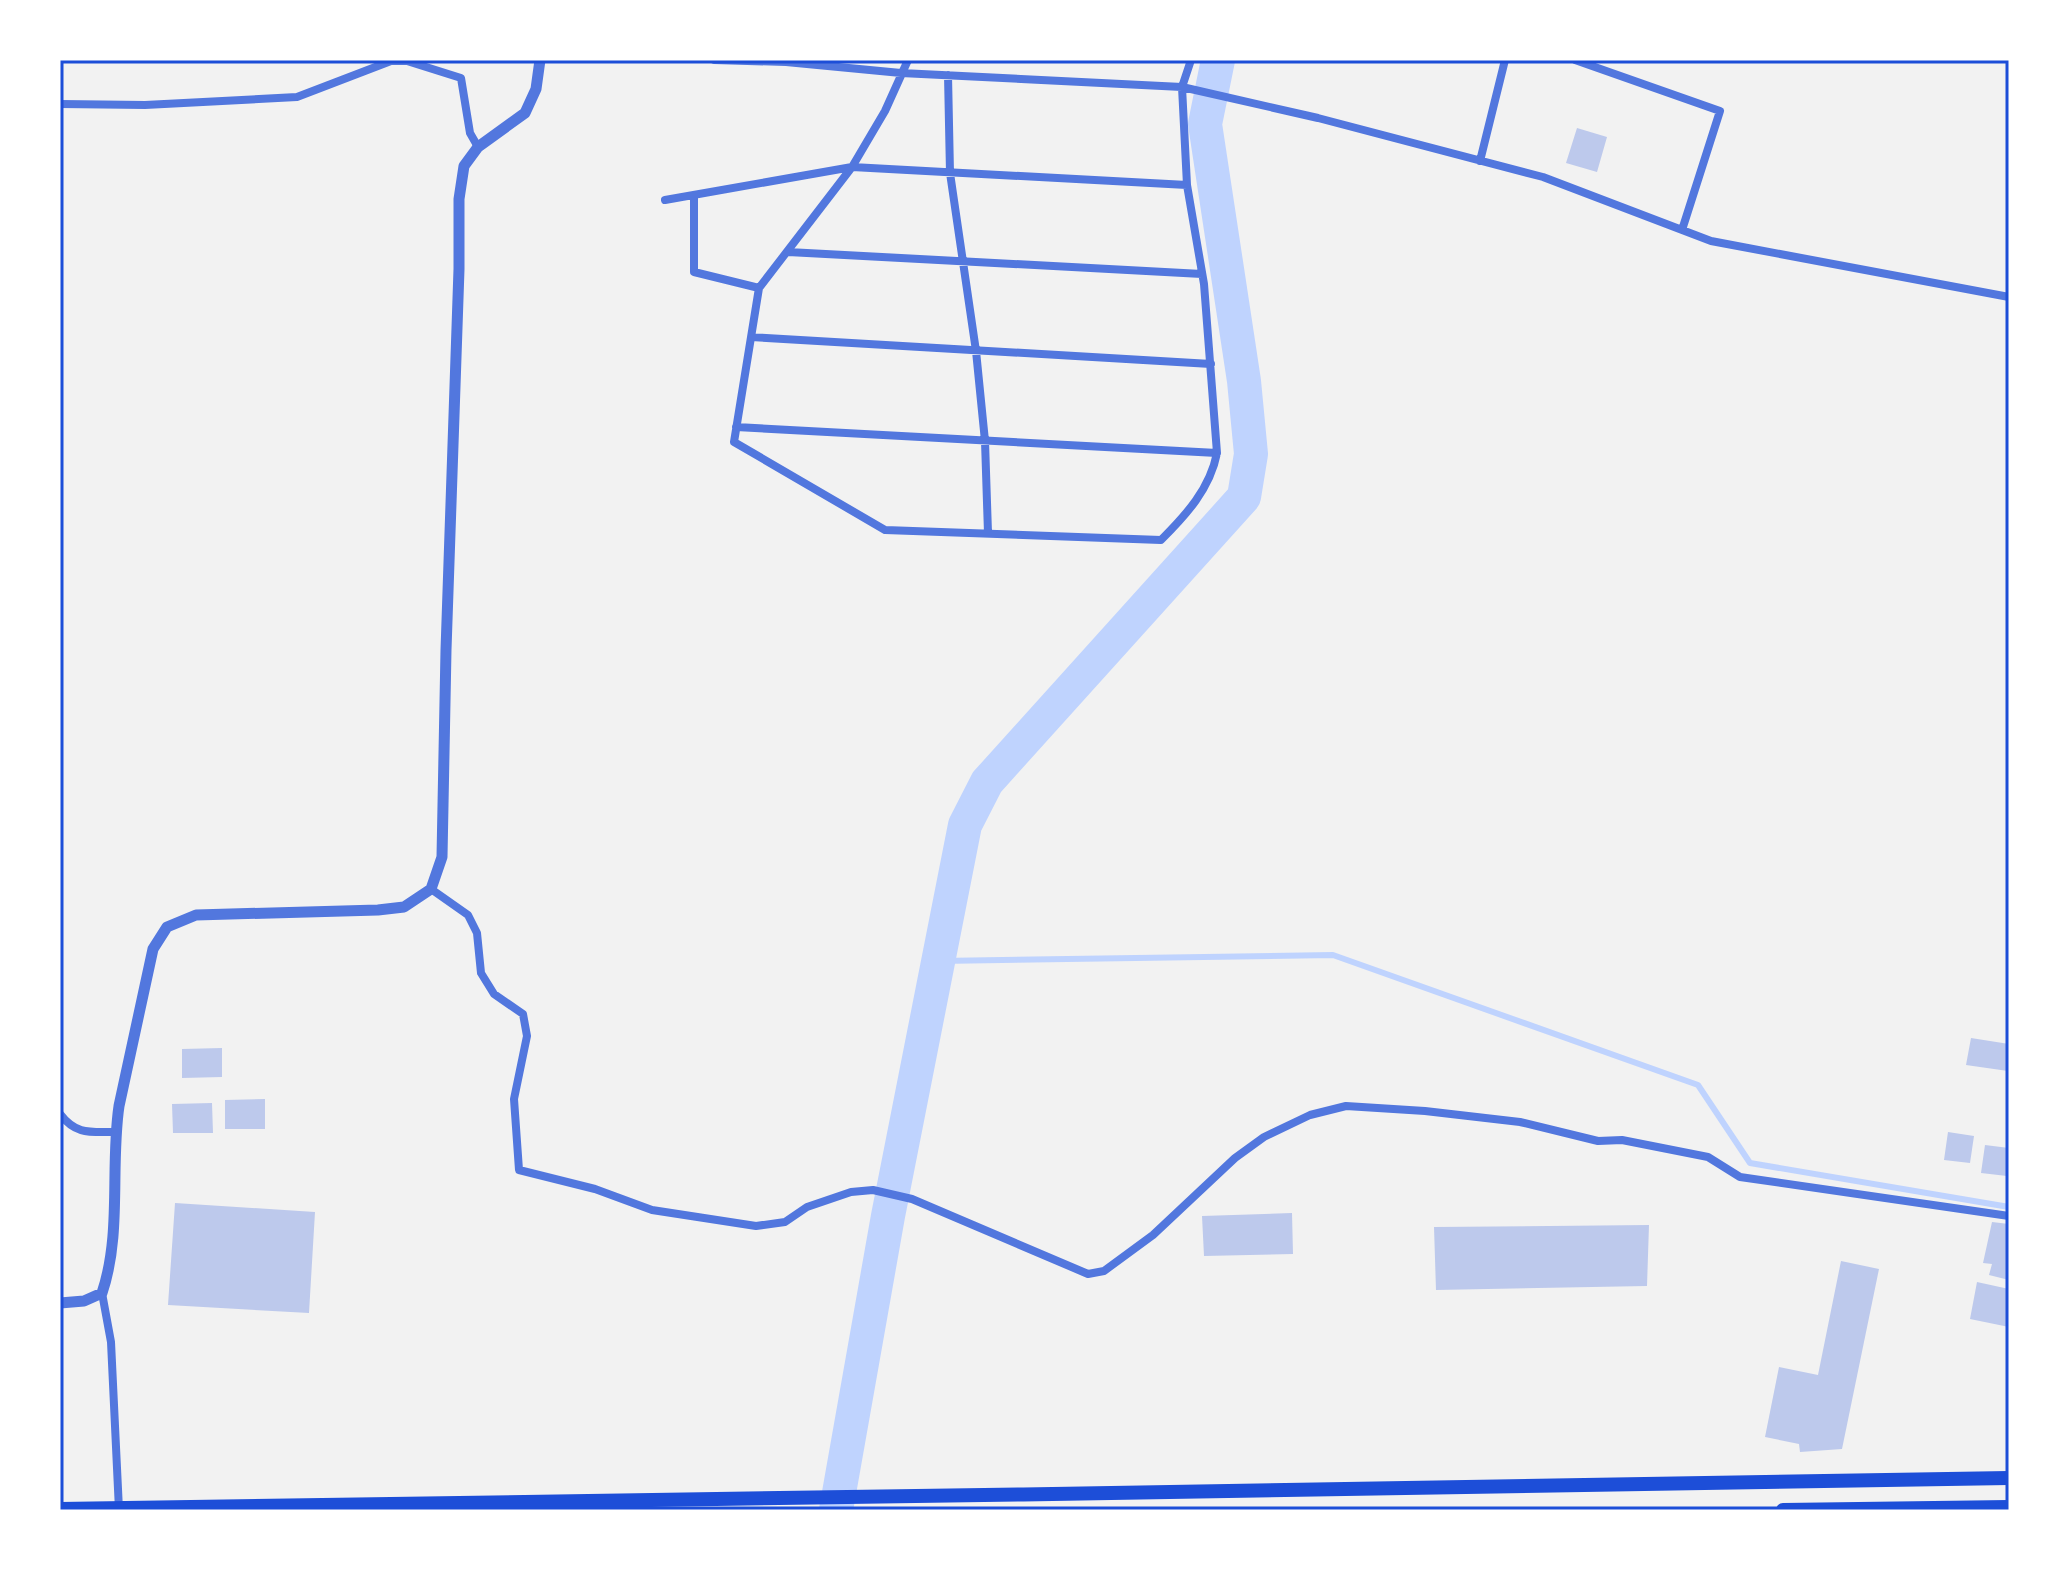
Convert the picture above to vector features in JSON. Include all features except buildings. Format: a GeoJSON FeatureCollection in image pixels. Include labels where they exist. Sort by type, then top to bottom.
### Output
{"type":"FeatureCollection","features":[{"type":"Feature","properties":{"kind":"highway"},"geometry":{"type":"LineString","coordinates":[[60,1509],[2009,1478]]}},
{"type":"Feature","properties":{"kind":"highway"},"geometry":{"type":"LineString","coordinates":[[1783,1510],[2009,1507]]}},
{"type":"Feature","properties":{"kind":"street"},"geometry":{"type":"LineString","coordinates":[[119,1509],[111,1342],[102,1293],[109,1272],[112,1246],[115,1132],[153,949],[167,927],[196,915],[404,907],[431,889],[442,857],[459,199],[464,166],[478,147],[525,113],[536,89],[540,60]]}},
{"type":"Feature","properties":{"kind":"street"},"geometry":{"type":"LineString","coordinates":[[714,60],[786,61],[901,73],[1182,87],[1230,96],[1543,177],[1711,241],[2009,297]]}},
{"type":"Feature","properties":{"kind":"street"},"geometry":{"type":"LineString","coordinates":[[908,60],[885,111],[852,167],[759,288],[734,442],[885,530],[1161,540],[1196,502],[1213,471],[1217,453],[1202,274],[1187,185],[1182,87],[1191,60]]}},
{"type":"Feature","properties":{"kind":"street"},"geometry":{"type":"LineString","coordinates":[[1480,161],[1505,60]]}},
{"type":"Feature","properties":{"kind":"street"},"geometry":{"type":"LineString","coordinates":[[1575,60],[1720,111],[1682,230]]}},
{"type":"Feature","properties":{"kind":"street"},"geometry":{"type":"LineString","coordinates":[[60,104],[145,105],[297,97],[391,61],[407,61],[461,78],[470,133],[478,147]]}},
{"type":"Feature","properties":{"kind":"street"},"geometry":{"type":"LineString","coordinates":[[948,75],[950,173],[976,351],[985,441],[988,533]]}},
{"type":"Feature","properties":{"kind":"street"},"geometry":{"type":"LineString","coordinates":[[665,200],[852,167],[1187,185]]}},
{"type":"Feature","properties":{"kind":"street"},"geometry":{"type":"LineString","coordinates":[[694,195],[694,272],[759,288]]}},
{"type":"Feature","properties":{"kind":"street"},"geometry":{"type":"LineString","coordinates":[[788,252],[1202,274]]}},
{"type":"Feature","properties":{"kind":"street"},"geometry":{"type":"LineString","coordinates":[[751,337],[1211,364]]}},
{"type":"Feature","properties":{"kind":"street"},"geometry":{"type":"LineString","coordinates":[[736,427],[1217,453]]}},
{"type":"Feature","properties":{"kind":"street"},"geometry":{"type":"LineString","coordinates":[[431,889],[468,915],[477,933],[481,973],[494,994],[523,1014],[527,1036],[514,1099],[519,1170],[595,1189],[652,1210],[756,1226],[785,1222],[807,1207],[851,1192],[873,1190],[912,1199],[1088,1274],[1104,1271],[1153,1235],[1235,1158],[1264,1137],[1310,1115],[1346,1106],[1520,1122],[1598,1141],[1622,1140],[1708,1157],[1740,1177],[2009,1216]]}},
{"type":"Feature","properties":{"kind":"street"},"geometry":{"type":"LineString","coordinates":[[60,1114],[70,1127],[88,1132],[115,1132]]}},
{"type":"Feature","properties":{"kind":"street"},"geometry":{"type":"LineString","coordinates":[[60,1303],[84,1301],[102,1293]]}},
{"type":"Feature","properties":{"kind":"waterway"},"geometry":{"type":"LineString","coordinates":[[836,1510],[888,1216],[965,825],[987,782],[1244,497],[1251,454],[1244,381],[1205,124],[1218,60]]}},
{"type":"Feature","properties":{"kind":"waterway"},"geometry":{"type":"LineString","coordinates":[[939,961],[1333,955],[1698,1085],[1750,1163],[2009,1207]]}}]}
